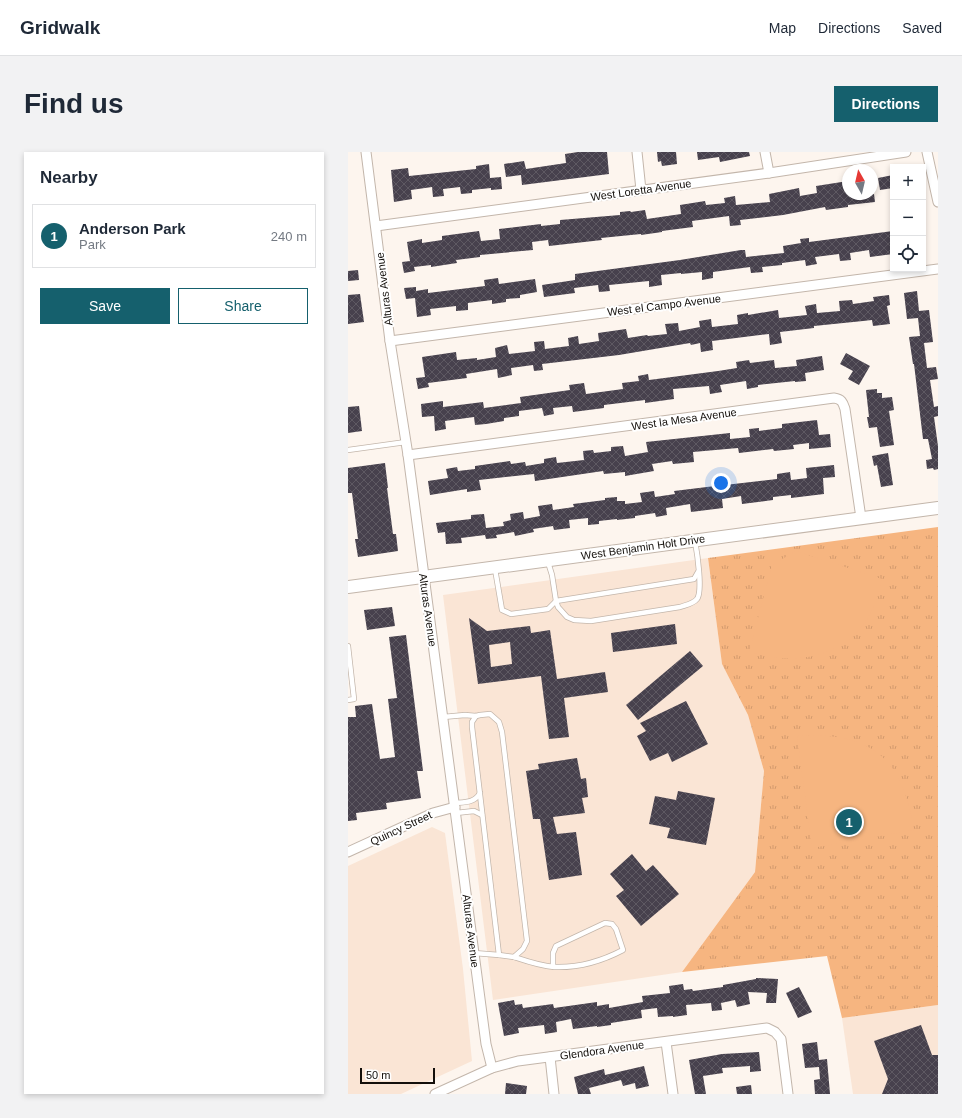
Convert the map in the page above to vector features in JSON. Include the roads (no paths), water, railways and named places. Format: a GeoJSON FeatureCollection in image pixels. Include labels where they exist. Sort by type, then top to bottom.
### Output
{"type":"FeatureCollection","features":[{"type":"Feature","properties":{"kind":"main road","name":"West Benjamin Holt Drive"},"geometry":{"type":"LineString","coordinates":[[348,587],[938,508]]}},
{"type":"Feature","properties":{"kind":"street","name":"Alturas Avenue"},"geometry":{"type":"LineString","coordinates":[[366,152],[390,341],[408,455],[486,1044],[492,1068]]}},
{"type":"Feature","properties":{"kind":"street"},"geometry":{"type":"LineString","coordinates":[[637,152],[641,190]]}},
{"type":"Feature","properties":{"kind":"street"},"geometry":{"type":"LineString","coordinates":[[765,152],[769,173]]}},
{"type":"Feature","properties":{"kind":"street","name":"West Loretta Avenue"},"geometry":{"type":"LineString","coordinates":[[376,226],[769,173],[906,152]]}},
{"type":"Feature","properties":{"kind":"street"},"geometry":{"type":"LineString","coordinates":[[927,152],[938,202]]}},
{"type":"Feature","properties":{"kind":"street","name":"West el Campo Avenue"},"geometry":{"type":"LineString","coordinates":[[390,341],[938,269]]}},
{"type":"Feature","properties":{"kind":"street","name":"West la Mesa Avenue"},"geometry":{"type":"LineString","coordinates":[[408,455],[834,398],[843,402],[845,409],[861,518]]}},
{"type":"Feature","properties":{"kind":"street","name":"Quincy Street"},"geometry":{"type":"LineString","coordinates":[[348,852],[432,813],[455,808]]}},
{"type":"Feature","properties":{"kind":"street","name":"Glendora Avenue"},"geometry":{"type":"LineString","coordinates":[[435,1094],[492,1068],[518,1061],[767,1028],[775,1032],[781,1039],[788,1094]]}},
{"type":"Feature","properties":{"kind":"street"},"geometry":{"type":"LineString","coordinates":[[666,1042],[673,1094]]}},
{"type":"Feature","properties":{"kind":"street"},"geometry":{"type":"LineString","coordinates":[[550,1057],[554,1094]]}},
{"type":"Feature","properties":{"kind":"lane"},"geometry":{"type":"LineString","coordinates":[[348,450],[406,442]]}},
{"type":"Feature","properties":{"kind":"lane"},"geometry":{"type":"LineString","coordinates":[[548,560],[556,601],[561,611],[567,617],[574,620],[584,621],[680,607],[687,605],[697,598],[699,589],[695,540]]}},
{"type":"Feature","properties":{"kind":"lane"},"geometry":{"type":"LineString","coordinates":[[495,567],[502,610],[511,614],[548,609],[556,601],[694,579],[698,572]]}},
{"type":"Feature","properties":{"kind":"lane"},"geometry":{"type":"LineString","coordinates":[[348,646],[354,699],[348,700]]}},
{"type":"Feature","properties":{"kind":"lane"},"geometry":{"type":"LineString","coordinates":[[443,717],[490,714],[499,722],[502,732],[527,941],[523,949],[514,958]]}},
{"type":"Feature","properties":{"kind":"lane"},"geometry":{"type":"LineString","coordinates":[[476,716],[472,722],[472,727],[499,955]]}},
{"type":"Feature","properties":{"kind":"lane"},"geometry":{"type":"LineString","coordinates":[[455,808],[477,799],[480,793]]}},
{"type":"Feature","properties":{"kind":"lane"},"geometry":{"type":"LineString","coordinates":[[455,808],[474,811],[482,815]]}},
{"type":"Feature","properties":{"kind":"lane"},"geometry":{"type":"LineString","coordinates":[[474,953],[499,955],[553,967],[576,966],[608,958],[623,950],[616,929],[612,924],[605,923],[556,946],[553,953],[553,967]]}},
{"type":"Feature","properties":{"kind":"place","name":"Anderson Park"},"geometry":{"type":"Point","coordinates":[849,822]}}]}
